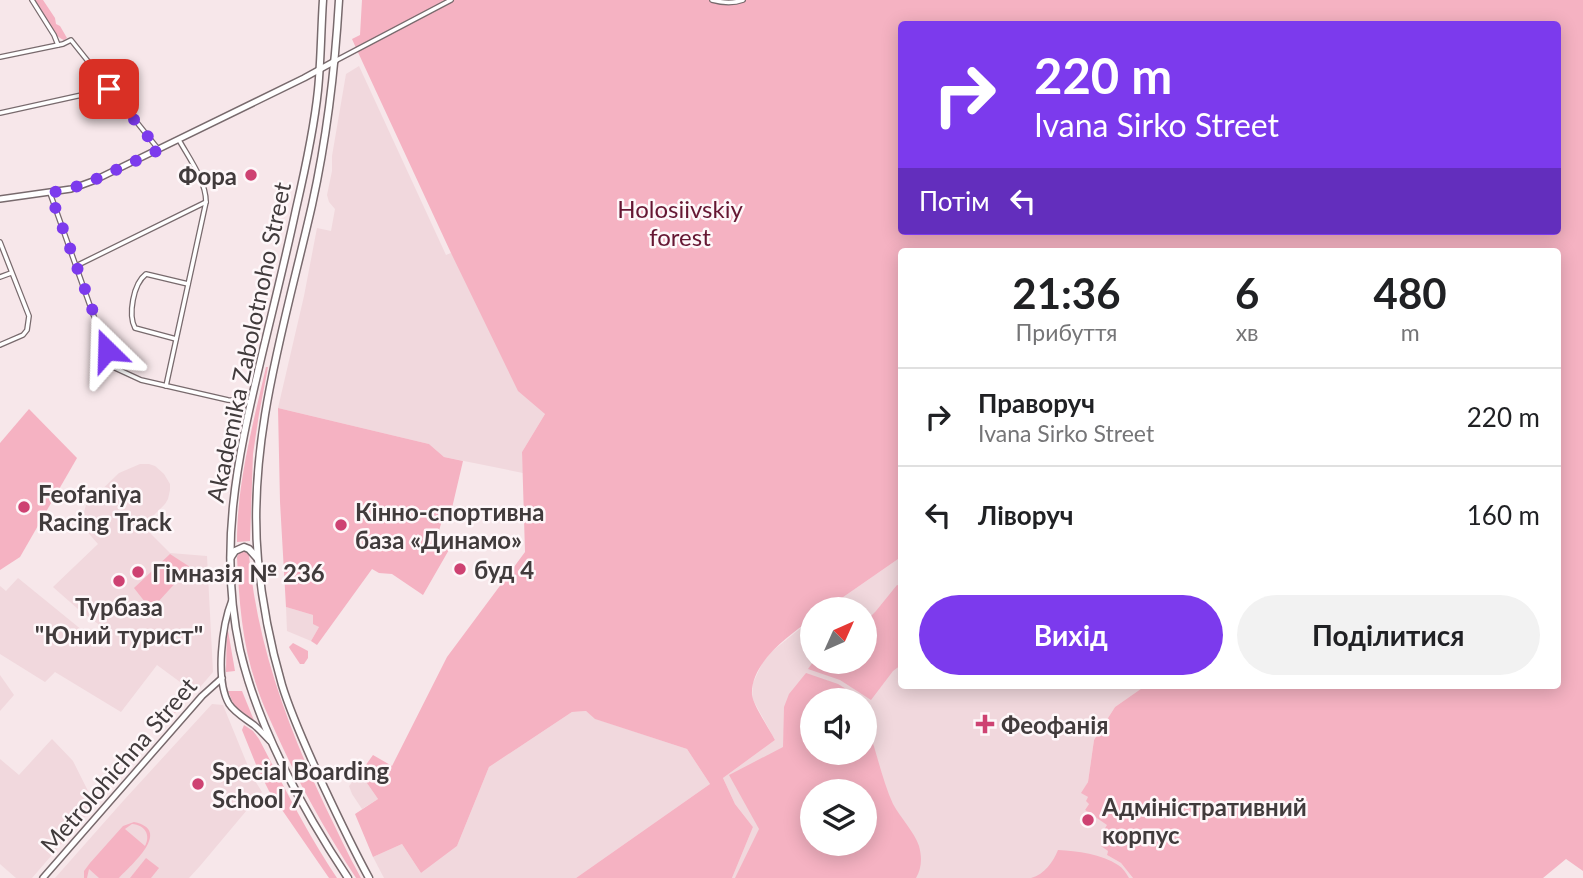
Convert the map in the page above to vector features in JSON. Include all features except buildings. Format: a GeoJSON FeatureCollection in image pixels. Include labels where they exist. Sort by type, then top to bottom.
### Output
{"type":"FeatureCollection","features":[{"type":"Feature","properties":{"kind":"highway","name":"Akademika Zabolotnoho Street"},"geometry":{"type":"LineString","coordinates":[[323,0],[320,69],[309,147],[235,484],[230,558],[240,649],[257,706],[314,822],[348,878]]}},
{"type":"Feature","properties":{"kind":"highway","name":"Akademika Zabolotnoho Street"},"geometry":{"type":"LineString","coordinates":[[339,0],[330,105],[316,187],[264,422],[258,496],[258,559],[268,626],[282,684],[310,757],[369,878]]}},
{"type":"Feature","properties":{"kind":"highway"},"geometry":{"type":"LineString","coordinates":[[230,558],[235,551],[244,547],[258,559]]}},
{"type":"Feature","properties":{"kind":"street"},"geometry":{"type":"LineString","coordinates":[[32,0],[60,45]]}},
{"type":"Feature","properties":{"kind":"street"},"geometry":{"type":"LineString","coordinates":[[0,199],[50,193],[83,185],[159,150],[451,0]]}},
{"type":"Feature","properties":{"kind":"street"},"geometry":{"type":"LineString","coordinates":[[712,0],[723,3],[743,0]]}},
{"type":"Feature","properties":{"kind":"street"},"geometry":{"type":"LineString","coordinates":[[0,57],[60,45],[71,40],[159,150]]}},
{"type":"Feature","properties":{"kind":"street"},"geometry":{"type":"LineString","coordinates":[[0,113],[109,89]]}},
{"type":"Feature","properties":{"kind":"street"},"geometry":{"type":"LineString","coordinates":[[166,386],[206,202],[206,194],[179,139]]}},
{"type":"Feature","properties":{"kind":"street"},"geometry":{"type":"LineString","coordinates":[[50,193],[114,368],[141,380],[251,402]]}},
{"type":"Feature","properties":{"kind":"street"},"geometry":{"type":"LineString","coordinates":[[76,266],[206,202]]}},
{"type":"Feature","properties":{"kind":"street"},"geometry":{"type":"LineString","coordinates":[[0,243],[29,316],[27,330],[23,335],[0,345]]}},
{"type":"Feature","properties":{"kind":"street"},"geometry":{"type":"LineString","coordinates":[[0,277],[12,273]]}},
{"type":"Feature","properties":{"kind":"street"},"geometry":{"type":"LineString","coordinates":[[176,339],[135,328],[131,312],[139,281],[146,274],[188,284]]}},
{"type":"Feature","properties":{"kind":"street","name":"Metrolohichna Street"},"geometry":{"type":"LineString","coordinates":[[233,597],[223,628],[224,691],[230,705],[275,747]]}},
{"type":"Feature","properties":{"kind":"street","name":"Metrolohichna Street"},"geometry":{"type":"LineString","coordinates":[[43,878],[202,696],[222,678]]}},
{"type":"Feature","properties":{"kind":"shaded area"},"geometry":{"type":"Polygon","coordinates":[[[359,66],[446,255],[451,253],[545,414],[522,452],[523,473],[444,457],[429,444],[278,408],[317,228],[331,231],[335,209],[327,195],[346,74],[359,66]]]}},
{"type":"Feature","properties":{"kind":"shaded area","name":"Гімназія № 236"},"geometry":{"type":"Polygon","coordinates":[[[140,464],[155,466],[170,484],[165,504],[143,526],[170,553],[207,556],[213,672],[195,693],[157,665],[121,712],[55,672],[45,682],[0,654],[0,586],[6,591],[18,578],[104,648],[113,635],[53,587],[98,544],[84,528],[82,520],[86,505],[119,473],[140,464]]]}},
{"type":"Feature","properties":{"kind":"shaded area","name":"Феофанія"},"geometry":{"type":"Polygon","coordinates":[[[898,559],[898,689],[1141,689],[1115,707],[1094,740],[1088,782],[1082,793],[1088,797],[1089,804],[1085,810],[1108,825],[1108,832],[1101,843],[1108,851],[1107,855],[1121,863],[1133,878],[732,878],[753,827],[735,804],[723,778],[775,740],[752,698],[753,683],[765,657],[800,629],[800,674],[877,674],[877,597],[843,597],[898,559]]]}},
{"type":"Feature","properties":{"kind":"shaded area"},"geometry":{"type":"Polygon","coordinates":[[[286,607],[313,615],[319,627],[311,641],[287,631],[286,607]]]}},
{"type":"Feature","properties":{"kind":"shaded area"},"geometry":{"type":"Polygon","coordinates":[[[0,675],[14,695],[0,711],[0,675]]]}},
{"type":"Feature","properties":{"kind":"shaded area","name":"Special Boarding School 7"},"geometry":{"type":"Polygon","coordinates":[[[212,704],[223,705],[252,776],[262,792],[200,866],[189,878],[55,878],[124,800],[212,704]]]}},
{"type":"Feature","properties":{"kind":"shaded area"},"geometry":{"type":"Polygon","coordinates":[[[586,711],[596,719],[687,749],[710,784],[576,878],[384,878],[373,857],[402,844],[421,873],[457,846],[489,767],[572,712],[586,711]]]}},
{"type":"Feature","properties":{"kind":"shaded area"},"geometry":{"type":"Polygon","coordinates":[[[52,739],[73,761],[95,805],[32,878],[16,878],[0,864],[0,759],[19,775],[52,739]]]}},
{"type":"Feature","properties":{"kind":"shaded area"},"geometry":{"type":"Polygon","coordinates":[[[360,773],[378,799],[362,809],[349,786],[360,773]]]}},
{"type":"Feature","properties":{"kind":"green space"},"geometry":{"type":"Polygon","coordinates":[[[33,0],[43,0],[67,38],[64,40],[54,33],[33,0]]]}},
{"type":"Feature","properties":{"kind":"green space","name":"Holosiivskiy forest"},"geometry":{"type":"Polygon","coordinates":[[[362,0],[1583,0],[1583,871],[1566,859],[1543,878],[1133,878],[1121,863],[1107,855],[1108,851],[1101,846],[1108,833],[1104,830],[1107,825],[1085,810],[1089,804],[1086,801],[1088,797],[1081,793],[1088,782],[1094,740],[1115,707],[1141,689],[1561,689],[1561,248],[898,248],[898,559],[843,597],[800,597],[800,628],[773,651],[757,672],[753,683],[753,699],[775,740],[723,778],[735,804],[753,827],[732,878],[576,878],[710,784],[687,749],[595,719],[586,711],[572,712],[489,767],[457,846],[421,873],[402,844],[373,857],[355,814],[378,799],[360,773],[373,755],[392,766],[447,657],[525,552],[522,452],[545,414],[518,391],[352,39],[360,35],[362,0]]]}},
{"type":"Feature","properties":{"kind":"green space"},"geometry":{"type":"Polygon","coordinates":[[[266,367],[253,454],[250,541],[237,542],[243,475],[266,367]]]}},
{"type":"Feature","properties":{"kind":"green space","name":"Кінно-спортивна база «Динамо»"},"geometry":{"type":"Polygon","coordinates":[[[278,408],[429,444],[444,457],[463,461],[452,508],[446,507],[438,534],[425,532],[450,548],[423,595],[392,574],[379,573],[372,569],[317,645],[311,641],[319,627],[313,624],[313,615],[286,607],[278,408]]]}},
{"type":"Feature","properties":{"kind":"green space","name":"Feofaniya Racing Track"},"geometry":{"type":"Polygon","coordinates":[[[29,409],[77,458],[20,557],[0,570],[0,443],[29,409]]]}},
{"type":"Feature","properties":{"kind":"green space"},"geometry":{"type":"Polygon","coordinates":[[[241,551],[249,555],[259,620],[286,714],[325,806],[361,878],[356,878],[313,807],[260,697],[247,653],[242,621],[237,557],[241,551]]]}},
{"type":"Feature","properties":{"kind":"green space"},"geometry":{"type":"Polygon","coordinates":[[[170,554],[190,567],[158,602],[145,602],[134,588],[170,554]]]}},
{"type":"Feature","properties":{"kind":"green space"},"geometry":{"type":"Polygon","coordinates":[[[898,585],[898,667],[877,692],[877,688],[852,688],[823,674],[877,674],[877,610],[898,585]]]}},
{"type":"Feature","properties":{"kind":"green space"},"geometry":{"type":"Polygon","coordinates":[[[227,625],[235,671],[226,672],[227,625]]]}},
{"type":"Feature","properties":{"kind":"green space"},"geometry":{"type":"Polygon","coordinates":[[[293,643],[308,651],[304,664],[300,664],[290,649],[293,643]]]}},
{"type":"Feature","properties":{"kind":"green space"},"geometry":{"type":"Polygon","coordinates":[[[805,674],[844,688],[800,688],[800,765],[877,765],[877,757],[893,804],[919,846],[921,862],[916,878],[735,878],[759,829],[729,775],[783,747],[784,707],[789,694],[805,674]]]}},
{"type":"Feature","properties":{"kind":"green space"},"geometry":{"type":"Polygon","coordinates":[[[228,691],[242,691],[255,723],[235,708],[228,691]]]}},
{"type":"Feature","properties":{"kind":"green space"},"geometry":{"type":"Polygon","coordinates":[[[181,692],[188,699],[175,713],[168,707],[181,692]]]}},
{"type":"Feature","properties":{"kind":"green space"},"geometry":{"type":"Polygon","coordinates":[[[244,725],[259,739],[337,878],[329,878],[269,791],[242,730],[244,725]]]}},
{"type":"Feature","properties":{"kind":"green space"},"geometry":{"type":"Polygon","coordinates":[[[134,822],[145,826],[150,832],[146,848],[119,878],[99,878],[89,869],[87,878],[84,878],[84,871],[90,863],[123,826],[134,822]],[[132,824],[125,829],[145,846],[147,834],[132,824]]]}},
{"type":"Feature","properties":{"kind":"green space"},"geometry":{"type":"Polygon","coordinates":[[[1058,850],[1105,858],[1120,866],[1129,878],[1031,878],[1048,867],[1058,850]]]}},
{"type":"Feature","properties":{"kind":"green space"},"geometry":{"type":"Polygon","coordinates":[[[146,858],[159,868],[151,878],[130,878],[146,858]]]}},
{"type":"Feature","properties":{"kind":"place","name":"Фора"},"geometry":{"type":"Point","coordinates":[251,175]}},
{"type":"Feature","properties":{"kind":"place","name":"Feofaniya Racing Track"},"geometry":{"type":"Point","coordinates":[24,507]}},
{"type":"Feature","properties":{"kind":"place","name":"Кінно-спортивна база «Динамо»"},"geometry":{"type":"Point","coordinates":[341,525]}},
{"type":"Feature","properties":{"kind":"place","name":"буд 4"},"geometry":{"type":"Point","coordinates":[460,569]}},
{"type":"Feature","properties":{"kind":"place","name":"Гімназія № 236"},"geometry":{"type":"Point","coordinates":[138,572]}},
{"type":"Feature","properties":{"kind":"place","name":"Турбаза \"Юний турист\""},"geometry":{"type":"Point","coordinates":[119,581]}},
{"type":"Feature","properties":{"kind":"place","name":"Феофанія"},"geometry":{"type":"Point","coordinates":[985,724]}},
{"type":"Feature","properties":{"kind":"place","name":"Special Boarding School 7"},"geometry":{"type":"Point","coordinates":[198,784]}},
{"type":"Feature","properties":{"kind":"place","name":"Адміністративний корпус"},"geometry":{"type":"Point","coordinates":[1088,820]}},
{"type":"Feature","properties":{"kind":"route"},"geometry":{"type":"LineString","coordinates":[[107,350],[50,193],[83,185],[159,150],[109,89]]}}]}
